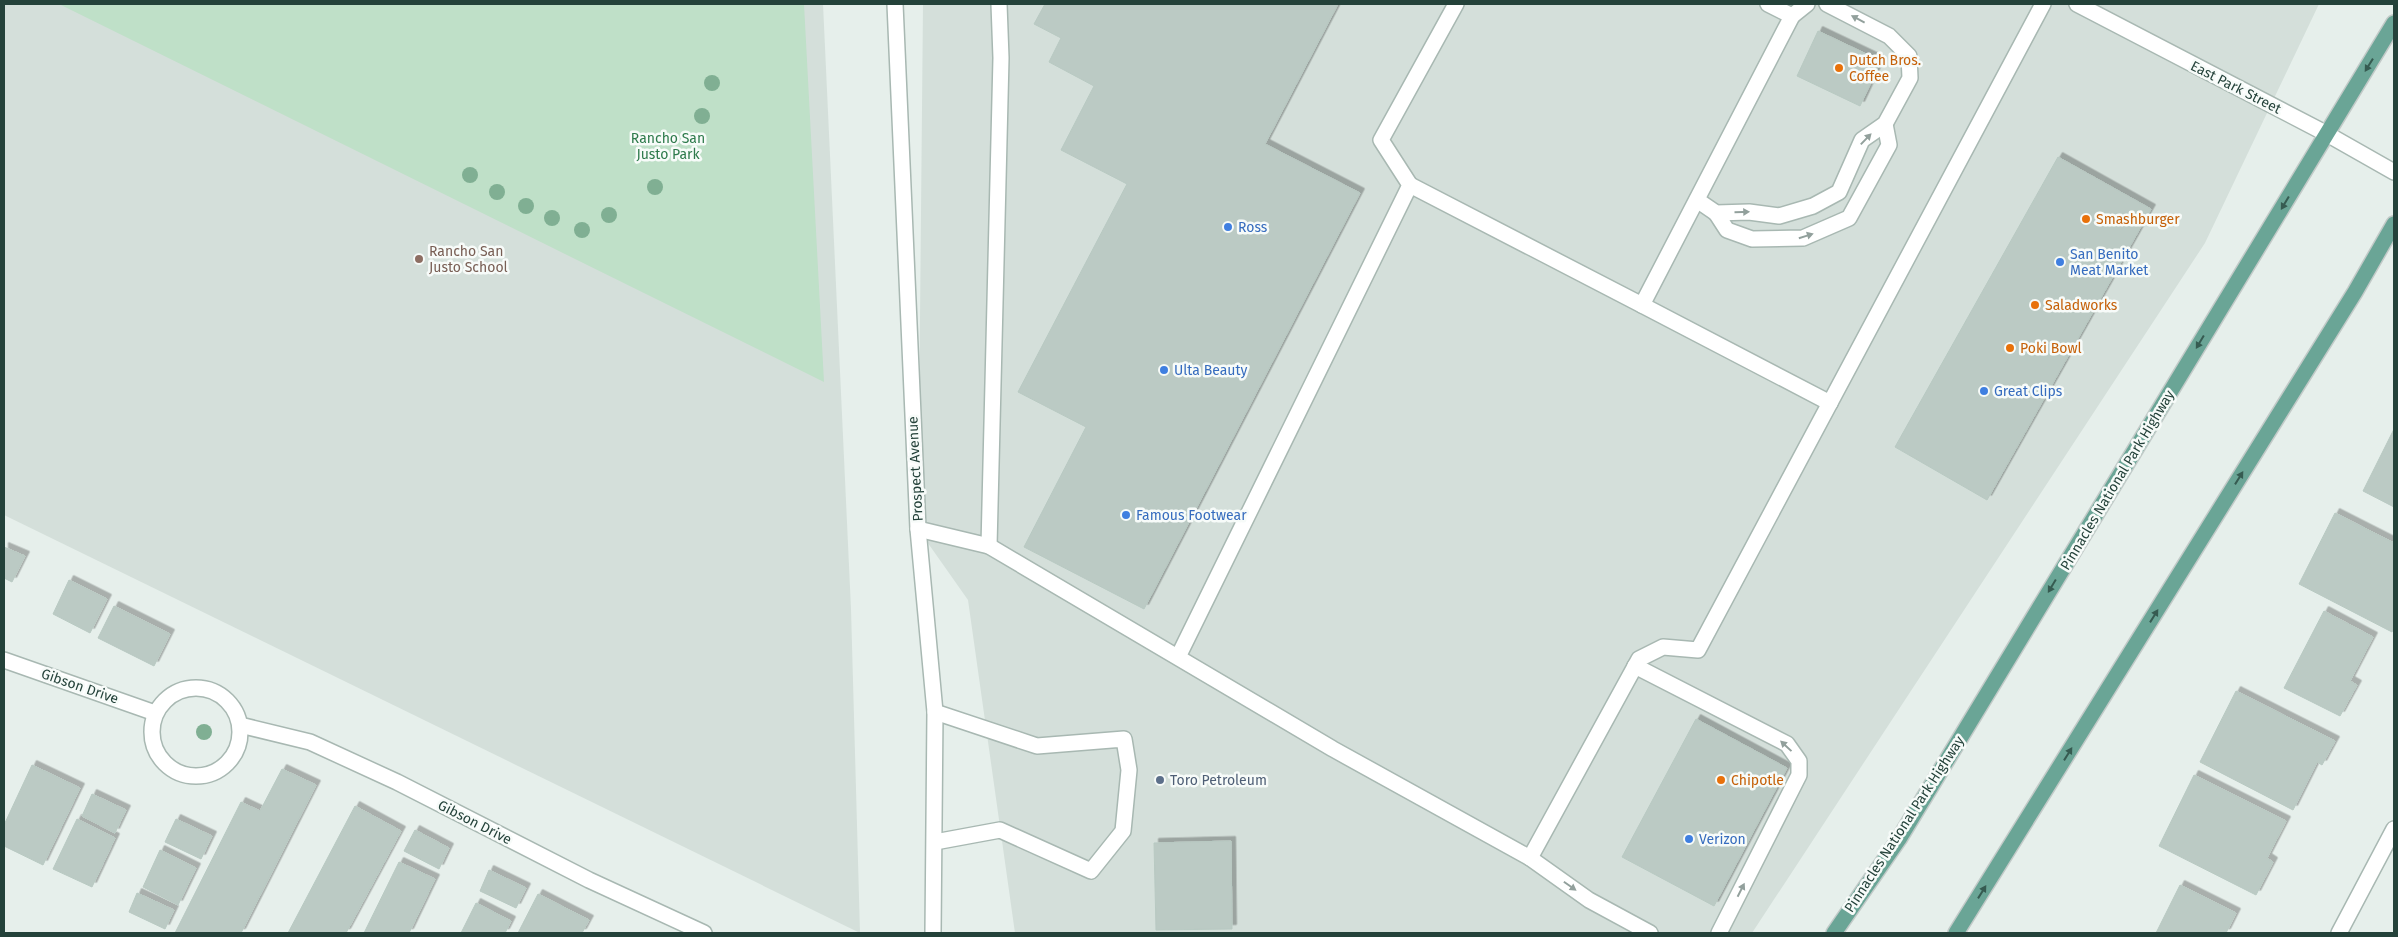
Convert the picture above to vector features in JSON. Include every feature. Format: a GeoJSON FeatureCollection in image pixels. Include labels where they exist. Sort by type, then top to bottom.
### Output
{"type":"FeatureCollection","features":[{"type":"Feature","properties":{"kind":"main road","name":"Pinnacles National Park Highway"},"geometry":{"type":"LineString","coordinates":[[1834,933],[1904,831],[2394,23]]}},
{"type":"Feature","properties":{"kind":"main road"},"geometry":{"type":"LineString","coordinates":[[1956,933],[2355,292],[2394,224]]}},
{"type":"Feature","properties":{"kind":"street","name":"Prospect Avenue"},"geometry":{"type":"LineString","coordinates":[[895,4],[918,530],[935,712],[933,933]]}},
{"type":"Feature","properties":{"kind":"street"},"geometry":{"type":"LineString","coordinates":[[989,546],[1001,58],[999,4]]}},
{"type":"Feature","properties":{"kind":"street"},"geometry":{"type":"LineString","coordinates":[[1456,4],[1381,140],[1410,185],[1830,403]]}},
{"type":"Feature","properties":{"kind":"street"},"geometry":{"type":"LineString","coordinates":[[1768,4],[1792,16]]}},
{"type":"Feature","properties":{"kind":"street"},"geometry":{"type":"LineString","coordinates":[[1642,305],[1792,16],[1808,4]]}},
{"type":"Feature","properties":{"kind":"street"},"geometry":{"type":"LineString","coordinates":[[1716,213],[1749,212],[1779,216],[1813,206],[1839,192],[1862,140],[1885,124],[1910,78],[1909,56],[1889,36],[1827,4]]}},
{"type":"Feature","properties":{"kind":"street"},"geometry":{"type":"LineString","coordinates":[[1530,858],[1639,659],[1663,647],[1698,650],[2043,4]]}},
{"type":"Feature","properties":{"kind":"street","name":"East Park Street"},"geometry":{"type":"LineString","coordinates":[[2077,4],[2327,134],[2394,172]]}},
{"type":"Feature","properties":{"kind":"street"},"geometry":{"type":"LineString","coordinates":[[1697,200],[1716,213],[1727,230],[1752,240],[1803,238],[1849,218],[1889,145],[1885,124]]}},
{"type":"Feature","properties":{"kind":"street"},"geometry":{"type":"LineString","coordinates":[[1178,657],[1410,185]]}},
{"type":"Feature","properties":{"kind":"street"},"geometry":{"type":"LineString","coordinates":[[918,530],[989,546],[1333,749],[1530,858],[1588,900],[1650,933]]}},
{"type":"Feature","properties":{"kind":"street","name":"Gibson Drive"},"geometry":{"type":"LineString","coordinates":[[4,660],[156,713]]}},
{"type":"Feature","properties":{"kind":"street"},"geometry":{"type":"LineString","coordinates":[[1636,666],[1787,744],[1799,762],[1799,775],[1719,933]]}},
{"type":"Feature","properties":{"kind":"street"},"geometry":{"type":"LineString","coordinates":[[187,688],[206,688],[223,697],[235,710],[240,725],[238,746],[226,764],[208,774],[188,775],[171,768],[159,756],[152,738],[152,724],[156,713],[169,696],[187,688]]}},
{"type":"Feature","properties":{"kind":"street"},"geometry":{"type":"LineString","coordinates":[[935,712],[1037,746],[1124,739],[1129,770],[1123,831],[1091,872],[1000,830],[935,842]]}},
{"type":"Feature","properties":{"kind":"street","name":"Gibson Drive"},"geometry":{"type":"LineString","coordinates":[[240,725],[310,742],[397,782],[589,880],[704,933]]}},
{"type":"Feature","properties":{"kind":"street"},"geometry":{"type":"LineString","coordinates":[[2339,933],[2394,828]]}},
{"type":"Feature","properties":{"kind":"shaded area","name":"Rancho San Justo School"},"geometry":{"type":"Polygon","coordinates":[[[4,4],[823,4],[851,609],[860,933],[4,515],[4,4]]]}},
{"type":"Feature","properties":{"kind":"shaded area"},"geometry":{"type":"Polygon","coordinates":[[[923,4],[2319,4],[2205,243],[1752,933],[1015,933],[968,600],[918,529],[923,4]]]}},
{"type":"Feature","properties":{"kind":"green space","name":"Rancho San Justo Park"},"geometry":{"type":"Polygon","coordinates":[[[59,4],[804,4],[824,382],[59,4]]]}},
{"type":"Feature","properties":{"kind":"building"},"geometry":{"type":"Polygon","coordinates":[[[1045,4],[1338,4],[1265,144],[1360,193],[1144,609],[1024,547],[1086,427],[1018,392],[1127,184],[1061,150],[1094,86],[1049,62],[1061,38],[1034,24],[1045,4]]]}},
{"type":"Feature","properties":{"kind":"building","name":"Dutch Bros. Coffee"},"geometry":{"type":"Polygon","coordinates":[[[1818,31],[1881,61],[1860,106],[1797,76],[1818,31]]]}},
{"type":"Feature","properties":{"kind":"building"},"geometry":{"type":"Polygon","coordinates":[[[2058,157],[2151,209],[1987,500],[1895,447],[2058,157]]]}},
{"type":"Feature","properties":{"kind":"building"},"geometry":{"type":"Polygon","coordinates":[[[2394,429],[2394,507],[2363,491],[2394,429]]]}},
{"type":"Feature","properties":{"kind":"building"},"geometry":{"type":"Polygon","coordinates":[[[2335,513],[2394,543],[2394,628],[2392,632],[2299,584],[2335,513]]]}},
{"type":"Feature","properties":{"kind":"building"},"geometry":{"type":"Polygon","coordinates":[[[4,547],[25,556],[12,582],[4,578],[4,547]]]}},
{"type":"Feature","properties":{"kind":"building"},"geometry":{"type":"Polygon","coordinates":[[[69,580],[107,599],[90,633],[53,614],[69,580]]]}},
{"type":"Feature","properties":{"kind":"building"},"geometry":{"type":"Polygon","coordinates":[[[114,606],[170,634],[154,666],[98,638],[114,606]]]}},
{"type":"Feature","properties":{"kind":"building"},"geometry":{"type":"Polygon","coordinates":[[[2324,611],[2373,637],[2350,681],[2357,685],[2340,716],[2284,688],[2324,611]]]}},
{"type":"Feature","properties":{"kind":"building"},"geometry":{"type":"Polygon","coordinates":[[[2236,691],[2335,741],[2322,765],[2317,762],[2293,810],[2200,762],[2236,691]]]}},
{"type":"Feature","properties":{"kind":"building"},"geometry":{"type":"Polygon","coordinates":[[[1696,719],[1787,768],[1714,906],[1622,857],[1696,719]]]}},
{"type":"Feature","properties":{"kind":"building"},"geometry":{"type":"Polygon","coordinates":[[[32,765],[80,788],[43,865],[4,846],[4,825],[32,765]]]}},
{"type":"Feature","properties":{"kind":"building"},"geometry":{"type":"Polygon","coordinates":[[[282,769],[316,785],[241,933],[175,933],[241,802],[260,811],[282,769]]]}},
{"type":"Feature","properties":{"kind":"building"},"geometry":{"type":"Polygon","coordinates":[[[2194,775],[2286,821],[2267,858],[2273,862],[2256,895],[2159,846],[2194,775]]]}},
{"type":"Feature","properties":{"kind":"building"},"geometry":{"type":"Polygon","coordinates":[[[92,794],[126,810],[115,833],[82,816],[92,794]]]}},
{"type":"Feature","properties":{"kind":"building"},"geometry":{"type":"Polygon","coordinates":[[[355,806],[401,831],[346,933],[288,933],[355,806]]]}},
{"type":"Feature","properties":{"kind":"building"},"geometry":{"type":"Polygon","coordinates":[[[77,819],[115,838],[92,887],[53,869],[77,819]]]}},
{"type":"Feature","properties":{"kind":"building"},"geometry":{"type":"Polygon","coordinates":[[[176,819],[212,836],[201,859],[165,842],[176,819]]]}},
{"type":"Feature","properties":{"kind":"building"},"geometry":{"type":"Polygon","coordinates":[[[415,830],[449,848],[439,869],[404,851],[415,830]]]}},
{"type":"Feature","properties":{"kind":"building"},"geometry":{"type":"Polygon","coordinates":[[[1231,841],[1232,929],[1156,930],[1154,843],[1231,841]]]}},
{"type":"Feature","properties":{"kind":"building"},"geometry":{"type":"Polygon","coordinates":[[[160,850],[196,868],[178,905],[143,887],[160,850]]]}},
{"type":"Feature","properties":{"kind":"building"},"geometry":{"type":"Polygon","coordinates":[[[399,862],[435,879],[409,933],[364,933],[399,862]]]}},
{"type":"Feature","properties":{"kind":"building"},"geometry":{"type":"Polygon","coordinates":[[[489,870],[526,888],[516,908],[480,891],[489,870]]]}},
{"type":"Feature","properties":{"kind":"building"},"geometry":{"type":"Polygon","coordinates":[[[2180,885],[2236,913],[2226,933],[2156,933],[2180,885]]]}},
{"type":"Feature","properties":{"kind":"building"},"geometry":{"type":"Polygon","coordinates":[[[137,893],[174,910],[165,929],[129,912],[137,893]]]}},
{"type":"Feature","properties":{"kind":"building"},"geometry":{"type":"Polygon","coordinates":[[[538,894],[589,920],[582,933],[518,933],[538,894]]]}},
{"type":"Feature","properties":{"kind":"building"},"geometry":{"type":"Polygon","coordinates":[[[476,903],[511,921],[505,933],[461,933],[476,903]]]}},
{"type":"Feature","properties":{"kind":"place","name":"Dutch Bros. Coffee"},"geometry":{"type":"Point","coordinates":[1839,68]}},
{"type":"Feature","properties":{"kind":"place","name":"Smashburger"},"geometry":{"type":"Point","coordinates":[2086,219]}},
{"type":"Feature","properties":{"kind":"place","name":"Ross"},"geometry":{"type":"Point","coordinates":[1228,227]}},
{"type":"Feature","properties":{"kind":"place","name":"Rancho San Justo School"},"geometry":{"type":"Point","coordinates":[419,259]}},
{"type":"Feature","properties":{"kind":"place","name":"San Benito Meat Market"},"geometry":{"type":"Point","coordinates":[2060,262]}},
{"type":"Feature","properties":{"kind":"place","name":"Saladworks"},"geometry":{"type":"Point","coordinates":[2035,305]}},
{"type":"Feature","properties":{"kind":"place","name":"Poki Bowl"},"geometry":{"type":"Point","coordinates":[2010,348]}},
{"type":"Feature","properties":{"kind":"place","name":"Ulta Beauty"},"geometry":{"type":"Point","coordinates":[1164,370]}},
{"type":"Feature","properties":{"kind":"place","name":"Great Clips"},"geometry":{"type":"Point","coordinates":[1984,391]}},
{"type":"Feature","properties":{"kind":"place","name":"Famous Footwear"},"geometry":{"type":"Point","coordinates":[1126,515]}},
{"type":"Feature","properties":{"kind":"place","name":"Toro Petroleum"},"geometry":{"type":"Point","coordinates":[1160,780]}},
{"type":"Feature","properties":{"kind":"place","name":"Chipotle"},"geometry":{"type":"Point","coordinates":[1721,780]}},
{"type":"Feature","properties":{"kind":"place","name":"Verizon"},"geometry":{"type":"Point","coordinates":[1689,839]}}]}
